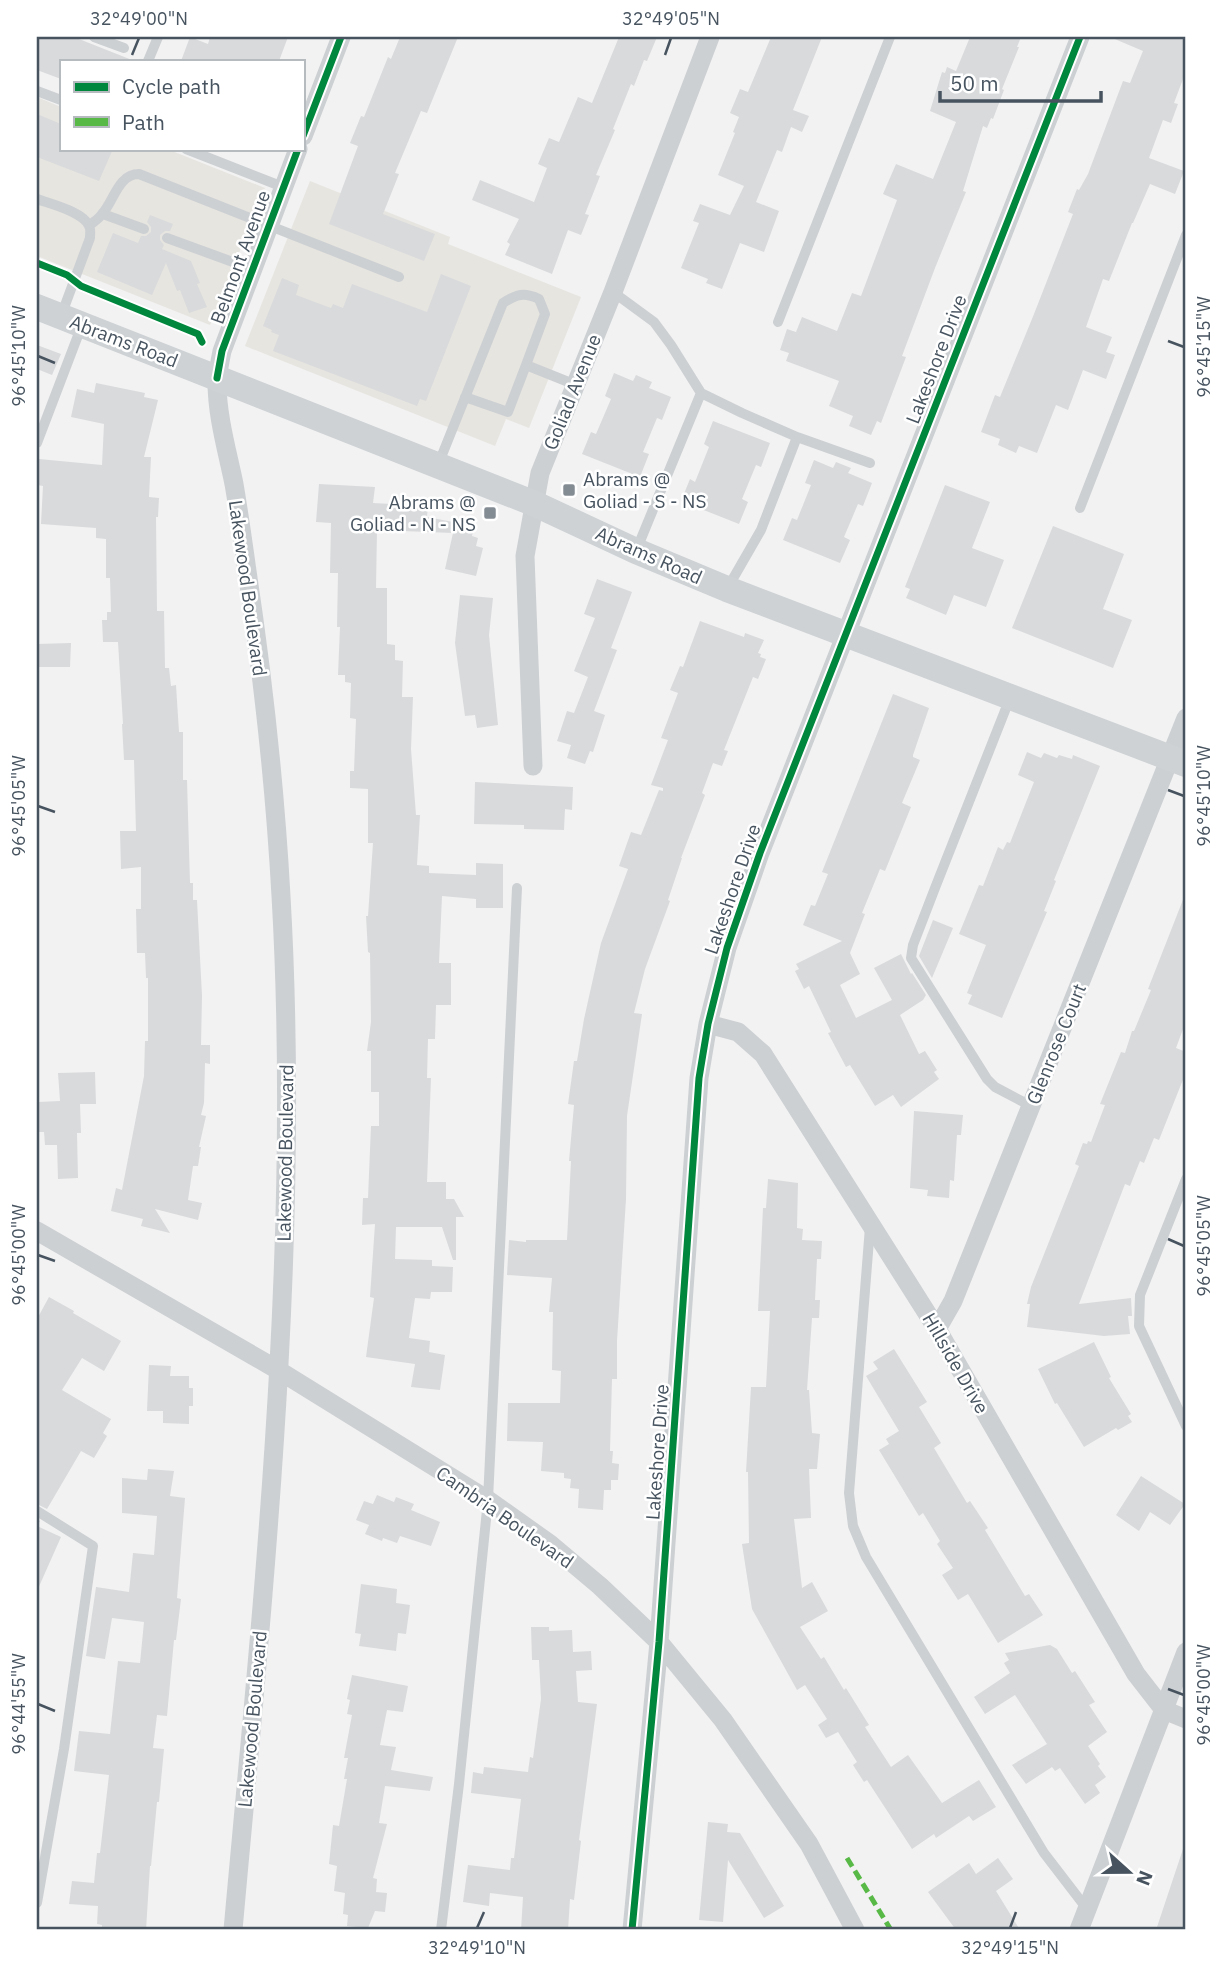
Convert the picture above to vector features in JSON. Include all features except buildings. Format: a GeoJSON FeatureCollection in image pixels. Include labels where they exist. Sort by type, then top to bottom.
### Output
{"type":"FeatureCollection","features":[{"type":"Feature","properties":{"kind":"main road","name":"Abrams Road"},"geometry":{"type":"LineString","coordinates":[[60,316],[533,503],[636,551],[845,636],[1179,761]]}},
{"type":"Feature","properties":{"kind":"street"},"geometry":{"type":"LineString","coordinates":[[304,133],[341,37]]}},
{"type":"Feature","properties":{"kind":"street","name":"Goliad Avenue"},"geometry":{"type":"LineString","coordinates":[[533,766],[525,556],[540,473],[613,292],[710,37]]}},
{"type":"Feature","properties":{"kind":"street","name":"Lakeshore Drive"},"geometry":{"type":"LineString","coordinates":[[632,1930],[659,1642],[699,1078],[708,1024],[727,948],[760,853],[1080,37]]}},
{"type":"Feature","properties":{"kind":"street","name":"Belmont Avenue"},"geometry":{"type":"LineString","coordinates":[[217,378],[222,351],[298,150]]}},
{"type":"Feature","properties":{"kind":"street","name":"Lakewood Boulevard"},"geometry":{"type":"LineString","coordinates":[[217,378],[218,408],[235,490],[269,744],[281,894],[287,1026],[286,1159],[278,1370],[265,1571],[233,1930]]}},
{"type":"Feature","properties":{"kind":"street","name":"Glenrose Court"},"geometry":{"type":"LineString","coordinates":[[937,1329],[953,1301],[1031,1106],[1179,761],[1186,718]]}},
{"type":"Feature","properties":{"kind":"street","name":"Hillside Drive"},"geometry":{"type":"LineString","coordinates":[[708,1024],[738,1032],[764,1054],[937,1329],[1136,1674],[1164,1710]]}},
{"type":"Feature","properties":{"kind":"street","name":"Cambria Boulevard"},"geometry":{"type":"LineString","coordinates":[[37,1231],[278,1370],[488,1500],[550,1544],[600,1586],[659,1642],[723,1720],[808,1844],[855,1930]]}},
{"type":"Feature","properties":{"kind":"street"},"geometry":{"type":"LineString","coordinates":[[1079,1930],[1186,1652]]}},
{"type":"Feature","properties":{"kind":"street"},"geometry":{"type":"LineString","coordinates":[[1164,1710],[1186,1718]]}},
{"type":"Feature","properties":{"kind":"lane"},"geometry":{"type":"LineString","coordinates":[[94,37],[124,48]]}},
{"type":"Feature","properties":{"kind":"lane"},"geometry":{"type":"LineString","coordinates":[[148,60],[158,37]]}},
{"type":"Feature","properties":{"kind":"lane"},"geometry":{"type":"LineString","coordinates":[[778,322],[890,37]]}},
{"type":"Feature","properties":{"kind":"lane"},"geometry":{"type":"LineString","coordinates":[[37,91],[60,100]]}},
{"type":"Feature","properties":{"kind":"lane"},"geometry":{"type":"LineString","coordinates":[[189,150],[283,187]]}},
{"type":"Feature","properties":{"kind":"lane"},"geometry":{"type":"LineString","coordinates":[[89,226],[103,214],[123,180],[131,174],[139,174],[399,277]]}},
{"type":"Feature","properties":{"kind":"lane"},"geometry":{"type":"LineString","coordinates":[[37,199],[84,219],[89,226],[90,237],[60,316],[37,443]]}},
{"type":"Feature","properties":{"kind":"lane"},"geometry":{"type":"LineString","coordinates":[[103,214],[144,229]]}},
{"type":"Feature","properties":{"kind":"lane"},"geometry":{"type":"LineString","coordinates":[[1080,508],[1186,235]]}},
{"type":"Feature","properties":{"kind":"lane"},"geometry":{"type":"LineString","coordinates":[[167,238],[252,269]]}},
{"type":"Feature","properties":{"kind":"lane"},"geometry":{"type":"LineString","coordinates":[[613,292],[654,321],[701,393],[797,437],[870,463]]}},
{"type":"Feature","properties":{"kind":"lane"},"geometry":{"type":"LineString","coordinates":[[438,465],[465,397],[503,303],[526,293],[539,299],[545,314],[508,412],[465,397]]}},
{"type":"Feature","properties":{"kind":"lane"},"geometry":{"type":"LineString","coordinates":[[526,365],[576,385]]}},
{"type":"Feature","properties":{"kind":"lane"},"geometry":{"type":"LineString","coordinates":[[636,551],[701,393]]}},
{"type":"Feature","properties":{"kind":"lane"},"geometry":{"type":"LineString","coordinates":[[727,589],[761,530],[797,437]]}},
{"type":"Feature","properties":{"kind":"lane"},"geometry":{"type":"LineString","coordinates":[[1011,698],[935,888],[911,958],[987,1079],[995,1087],[1031,1106]]}},
{"type":"Feature","properties":{"kind":"lane"},"geometry":{"type":"LineString","coordinates":[[441,1930],[488,1500],[517,888]]}},
{"type":"Feature","properties":{"kind":"lane"},"geometry":{"type":"LineString","coordinates":[[1186,1179],[1140,1295],[1139,1326],[1186,1426]]}},
{"type":"Feature","properties":{"kind":"lane"},"geometry":{"type":"LineString","coordinates":[[871,1223],[849,1493],[853,1526],[866,1557],[1044,1853],[1087,1909]]}},
{"type":"Feature","properties":{"kind":"lane"},"geometry":{"type":"LineString","coordinates":[[37,1511],[93,1546],[64,1749],[37,1903]]}},
{"type":"Feature","properties":{"kind":"shaded area"},"geometry":{"type":"Polygon","coordinates":[[[37,97],[60,107],[60,150],[170,150],[265,188],[210,325],[37,256],[37,97]]]}},
{"type":"Feature","properties":{"kind":"shaded area"},"geometry":{"type":"Polygon","coordinates":[[[310,181],[450,237],[448,244],[581,297],[529,428],[506,419],[495,446],[245,346],[310,181]]]}},
{"type":"Feature","properties":{"kind":"marked path"},"geometry":{"type":"LineString","coordinates":[[847,1858],[891,1930]]}},
{"type":"Feature","properties":{"kind":"cycle path"},"geometry":{"type":"LineString","coordinates":[[304,133],[341,37]]}},
{"type":"Feature","properties":{"kind":"cycle path"},"geometry":{"type":"LineString","coordinates":[[632,1930],[659,1642],[699,1078],[708,1024],[727,948],[760,853],[1080,37]]}},
{"type":"Feature","properties":{"kind":"cycle path"},"geometry":{"type":"LineString","coordinates":[[217,378],[222,351],[298,150]]}},
{"type":"Feature","properties":{"kind":"cycle path"},"geometry":{"type":"LineString","coordinates":[[37,263],[67,275],[81,286],[198,334],[202,342]]}},
{"type":"Feature","properties":{"kind":"place","name":"Abrams @ Goliad - S - NS"},"geometry":{"type":"Point","coordinates":[569,490]}},
{"type":"Feature","properties":{"kind":"place","name":"Abrams @ Goliad - N - NS"},"geometry":{"type":"Point","coordinates":[490,513]}}]}
